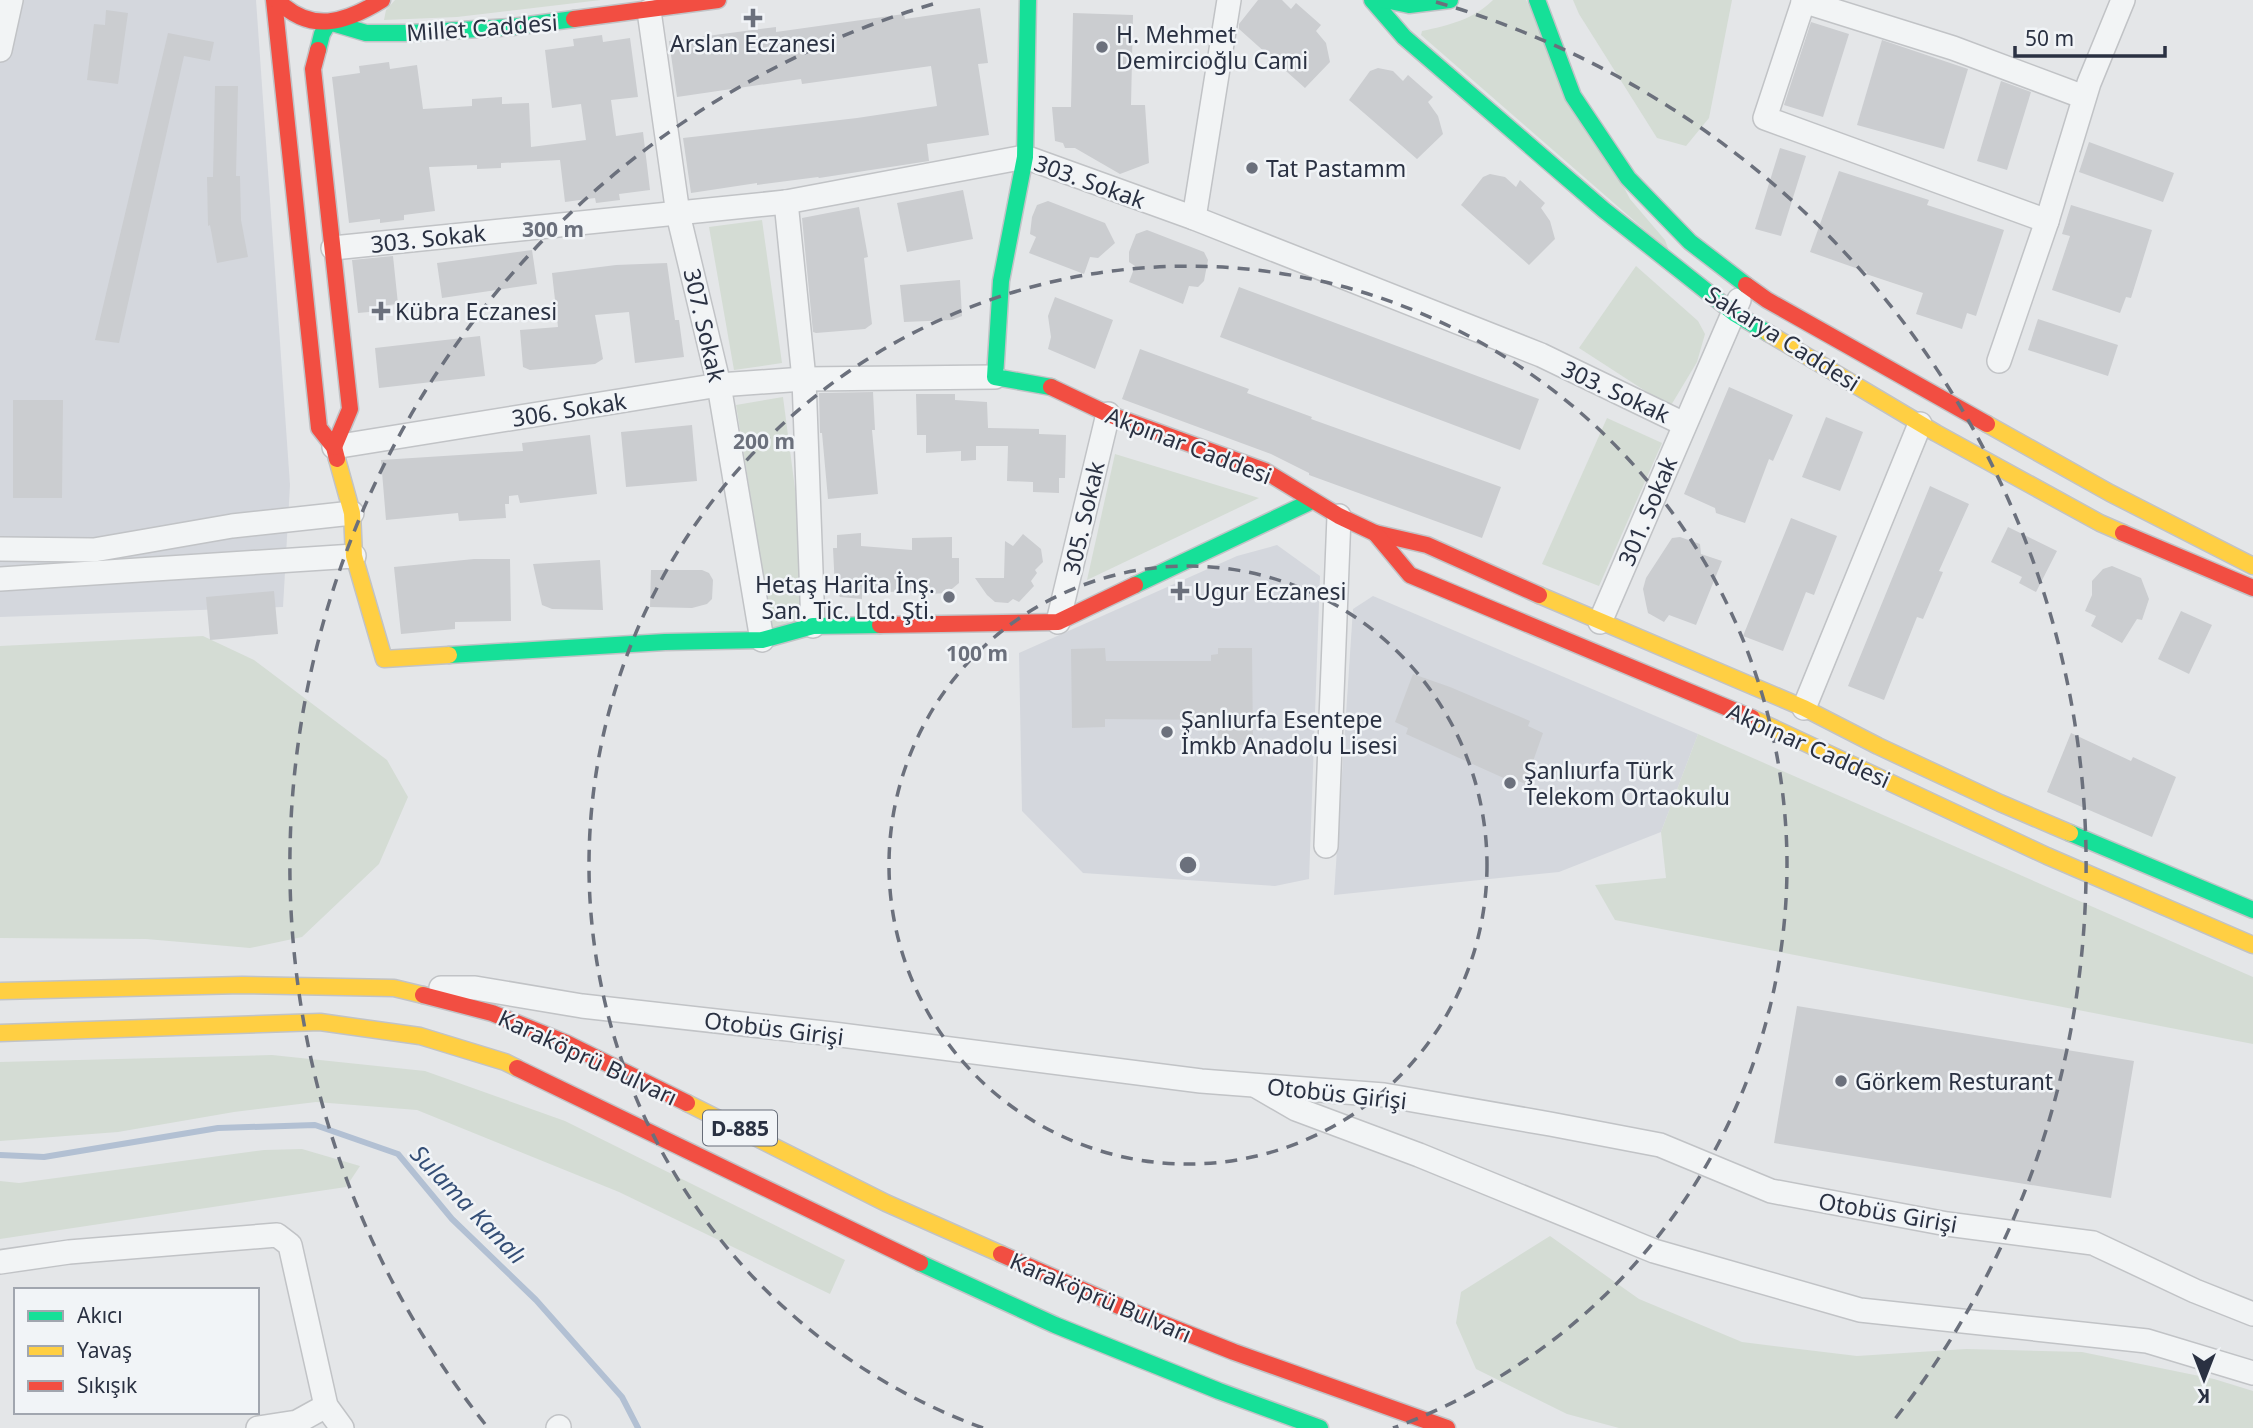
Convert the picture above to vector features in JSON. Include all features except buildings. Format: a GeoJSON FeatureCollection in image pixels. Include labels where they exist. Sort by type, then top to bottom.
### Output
{"type":"FeatureCollection","features":[{"type":"Feature","properties":{"kind":"main road","name":"Millet Caddesi"},"geometry":{"type":"LineString","coordinates":[[276,0],[285,10],[303,21],[329,22],[366,33],[512,27],[718,0]]}},
{"type":"Feature","properties":{"kind":"main road"},"geometry":{"type":"LineString","coordinates":[[276,0],[319,428],[334,447],[352,513],[354,556],[384,659],[665,642],[762,640],[813,626],[1058,622],[1312,501]]}},
{"type":"Feature","properties":{"kind":"main road"},"geometry":{"type":"LineString","coordinates":[[334,447],[350,409],[313,69],[322,34],[329,22],[362,14],[382,0]]}},
{"type":"Feature","properties":{"kind":"main road"},"geometry":{"type":"LineString","coordinates":[[995,377],[1001,281],[1025,157],[1028,0]]}},
{"type":"Feature","properties":{"kind":"main road","name":"Sakarya Caddesi"},"geometry":{"type":"LineString","coordinates":[[1372,0],[1404,37],[1604,210],[1734,313],[1920,424],[2100,523],[2253,589]]}},
{"type":"Feature","properties":{"kind":"main road"},"geometry":{"type":"LineString","coordinates":[[1385,0],[1421,6],[1450,0]]}},
{"type":"Feature","properties":{"kind":"main road","name":"Sakarya Caddesi"},"geometry":{"type":"LineString","coordinates":[[1537,0],[1573,96],[1628,178],[1690,242],[1767,300],[2110,493],[2253,566]]}},
{"type":"Feature","properties":{"kind":"main road","name":"Akpınar Caddesi"},"geometry":{"type":"LineString","coordinates":[[995,377],[1047,385],[1108,414],[1265,471],[1312,501],[1375,533],[1427,545],[1804,708],[2000,803],[2253,910]]}},
{"type":"Feature","properties":{"kind":"main road","name":"Akpınar Caddesi"},"geometry":{"type":"LineString","coordinates":[[1375,533],[1410,575],[1784,731],[2047,856],[2253,945]]}},
{"type":"Feature","properties":{"kind":"main road","name":"Karaköprü Bulvarı"},"geometry":{"type":"LineString","coordinates":[[0,991],[243,985],[394,988],[492,1013],[554,1038],[887,1203],[1121,1307],[1234,1352],[1447,1428]]}},
{"type":"Feature","properties":{"kind":"main road","name":"Karaköprü Bulvarı"},"geometry":{"type":"LineString","coordinates":[[0,1033],[320,1022],[420,1036],[444,1043],[505,1062],[867,1239],[1055,1325],[1219,1391],[1321,1428]]}},
{"type":"Feature","properties":{"kind":"street"},"geometry":{"type":"LineString","coordinates":[[0,50],[11,0]]}},
{"type":"Feature","properties":{"kind":"street"},"geometry":{"type":"LineString","coordinates":[[1194,218],[1229,0]]}},
{"type":"Feature","properties":{"kind":"street"},"geometry":{"type":"LineString","coordinates":[[1999,361],[2047,221],[2084,97],[2123,0]]}},
{"type":"Feature","properties":{"kind":"street"},"geometry":{"type":"LineString","coordinates":[[2047,221],[1765,118],[1804,1],[1953,48],[2084,97]]}},
{"type":"Feature","properties":{"kind":"street","name":"307. Sokak"},"geometry":{"type":"LineString","coordinates":[[649,11],[678,214],[719,385],[762,640]]}},
{"type":"Feature","properties":{"kind":"street","name":"303. Sokak"},"geometry":{"type":"LineString","coordinates":[[332,248],[786,202],[1025,157],[1194,218],[1541,355],[1684,424]]}},
{"type":"Feature","properties":{"kind":"street"},"geometry":{"type":"LineString","coordinates":[[786,202],[804,379],[813,626]]}},
{"type":"Feature","properties":{"kind":"street","name":"301. Sokak"},"geometry":{"type":"LineString","coordinates":[[1600,622],[1746,285]]}},
{"type":"Feature","properties":{"kind":"street","name":"306. Sokak"},"geometry":{"type":"LineString","coordinates":[[334,447],[719,385],[804,379],[995,377]]}},
{"type":"Feature","properties":{"kind":"street","name":"305. Sokak"},"geometry":{"type":"LineString","coordinates":[[1058,622],[1108,414]]}},
{"type":"Feature","properties":{"kind":"street"},"geometry":{"type":"LineString","coordinates":[[1804,708],[1920,424]]}},
{"type":"Feature","properties":{"kind":"street"},"geometry":{"type":"LineString","coordinates":[[0,549],[94,550],[232,526],[352,513]]}},
{"type":"Feature","properties":{"kind":"street"},"geometry":{"type":"LineString","coordinates":[[1326,846],[1339,516]]}},
{"type":"Feature","properties":{"kind":"street"},"geometry":{"type":"LineString","coordinates":[[0,579],[354,556]]}},
{"type":"Feature","properties":{"kind":"street","name":"Otobüs Girişi"},"geometry":{"type":"LineString","coordinates":[[394,988],[475,988],[582,1006],[833,1034],[1201,1081],[1384,1095],[1660,1145],[1771,1191],[1947,1224],[2093,1243],[2195,1291],[2253,1314]]}},
{"type":"Feature","properties":{"kind":"street"},"geometry":{"type":"LineString","coordinates":[[1252,1084],[1296,1108],[1654,1251],[1860,1310],[2147,1341],[2253,1373]]}},
{"type":"Feature","properties":{"kind":"street"},"geometry":{"type":"LineString","coordinates":[[0,1262],[69,1252],[277,1235],[290,1245],[326,1406],[342,1428]]}},
{"type":"Feature","properties":{"kind":"street"},"geometry":{"type":"LineString","coordinates":[[258,1428],[297,1422],[326,1406]]}},
{"type":"Feature","properties":{"kind":"shaded area"},"geometry":{"type":"Polygon","coordinates":[[[0,0],[256,0],[290,485],[283,607],[0,617],[0,0]]]}},
{"type":"Feature","properties":{"kind":"shaded area"},"geometry":{"type":"Polygon","coordinates":[[[395,0],[601,0],[457,17],[384,20],[386,10],[395,0]]]}},
{"type":"Feature","properties":{"kind":"shaded area"},"geometry":{"type":"Polygon","coordinates":[[[1493,0],[1526,0],[1630,199],[1665,240],[1669,251],[1421,35],[1422,31],[1469,17],[1493,0]]]}},
{"type":"Feature","properties":{"kind":"shaded area"},"geometry":{"type":"Polygon","coordinates":[[[1573,0],[1732,0],[1709,118],[1686,146],[1657,138],[1579,14],[1573,0]]]}},
{"type":"Feature","properties":{"kind":"shaded area"},"geometry":{"type":"Polygon","coordinates":[[[762,220],[782,363],[734,370],[709,227],[762,220]]]}},
{"type":"Feature","properties":{"kind":"shaded area"},"geometry":{"type":"Polygon","coordinates":[[[1636,266],[1698,321],[1705,334],[1697,362],[1670,407],[1579,348],[1636,266]]]}},
{"type":"Feature","properties":{"kind":"shaded area"},"geometry":{"type":"Polygon","coordinates":[[[783,397],[813,626],[772,629],[736,405],[783,397]]]}},
{"type":"Feature","properties":{"kind":"shaded area"},"geometry":{"type":"Polygon","coordinates":[[[1607,418],[1662,443],[1599,586],[1542,564],[1607,418]]]}},
{"type":"Feature","properties":{"kind":"shaded area"},"geometry":{"type":"Polygon","coordinates":[[[1115,454],[1259,498],[1087,580],[1115,454]]]}},
{"type":"Feature","properties":{"kind":"shaded area","name":"Şanlıurfa Esentepe İmkb Anadolu Lisesi"},"geometry":{"type":"Polygon","coordinates":[[[1277,545],[1320,576],[1309,879],[1275,886],[1083,873],[1022,811],[1019,653],[1237,556],[1277,545]]]}},
{"type":"Feature","properties":{"kind":"shaded area","name":"Şanlıurfa Türk Telekom Ortaokulu"},"geometry":{"type":"Polygon","coordinates":[[[1373,596],[1698,734],[1661,832],[1559,872],[1334,895],[1353,609],[1373,596]]]}},
{"type":"Feature","properties":{"kind":"shaded area"},"geometry":{"type":"Polygon","coordinates":[[[203,636],[254,660],[387,760],[408,797],[379,864],[302,937],[250,948],[146,939],[0,938],[0,646],[203,636]]]}},
{"type":"Feature","properties":{"kind":"shaded area"},"geometry":{"type":"Polygon","coordinates":[[[1698,734],[2253,977],[2253,1044],[1615,920],[1595,885],[1666,878],[1661,832],[1698,734]]]}},
{"type":"Feature","properties":{"kind":"shaded area"},"geometry":{"type":"Polygon","coordinates":[[[272,1055],[425,1071],[565,1121],[845,1260],[830,1294],[619,1192],[417,1110],[316,1102],[234,1112],[118,1132],[0,1141],[0,1062],[272,1055]]]}},
{"type":"Feature","properties":{"kind":"shaded area"},"geometry":{"type":"Polygon","coordinates":[[[302,1149],[360,1166],[346,1187],[0,1239],[0,1181],[19,1183],[264,1150],[302,1149]]]}},
{"type":"Feature","properties":{"kind":"shaded area"},"geometry":{"type":"Polygon","coordinates":[[[1550,1236],[1639,1299],[1742,1342],[1857,1356],[1966,1349],[2082,1352],[2214,1379],[2253,1391],[2253,1428],[1619,1428],[1567,1414],[1476,1369],[1456,1323],[1461,1292],[1550,1236]]]}},
{"type":"Feature","properties":{"kind":"waterway","name":"Sulama Kanalı"},"geometry":{"type":"LineString","coordinates":[[0,1155],[44,1157],[218,1128],[315,1125],[398,1154],[452,1219],[536,1300],[622,1397],[638,1428]]}},
{"type":"Feature","properties":{"kind":"traffic: fast"},"geometry":{"type":"LineString","coordinates":[[1028,0],[1025,157],[1001,281],[995,377],[1051,387]]}},
{"type":"Feature","properties":{"kind":"traffic: fast"},"geometry":{"type":"LineString","coordinates":[[1372,0],[1404,37],[1604,210],[1734,313],[1768,333]]}},
{"type":"Feature","properties":{"kind":"traffic: fast"},"geometry":{"type":"LineString","coordinates":[[1385,0],[1409,5],[1450,0]]}},
{"type":"Feature","properties":{"kind":"traffic: fast"},"geometry":{"type":"LineString","coordinates":[[1537,0],[1573,96],[1628,178],[1690,242],[1746,285]]}},
{"type":"Feature","properties":{"kind":"traffic: fast"},"geometry":{"type":"LineString","coordinates":[[318,50],[322,34],[329,22],[366,33],[410,33],[512,27],[574,19]]}},
{"type":"Feature","properties":{"kind":"traffic: fast"},"geometry":{"type":"LineString","coordinates":[[1135,585],[1312,501]]}},
{"type":"Feature","properties":{"kind":"traffic: fast"},"geometry":{"type":"LineString","coordinates":[[449,655],[665,642],[762,640],[813,626],[880,625]]}},
{"type":"Feature","properties":{"kind":"traffic: fast"},"geometry":{"type":"LineString","coordinates":[[2070,833],[2253,910]]}},
{"type":"Feature","properties":{"kind":"traffic: fast"},"geometry":{"type":"LineString","coordinates":[[920,1263],[1055,1325],[1219,1391],[1320,1428]]}},
{"type":"Feature","properties":{"kind":"traffic: slow"},"geometry":{"type":"LineString","coordinates":[[1768,333],[1936,433],[2123,533]]}},
{"type":"Feature","properties":{"kind":"traffic: slow"},"geometry":{"type":"LineString","coordinates":[[1987,424],[2110,493],[2253,566]]}},
{"type":"Feature","properties":{"kind":"traffic: slow"},"geometry":{"type":"LineString","coordinates":[[337,459],[352,513],[354,556],[384,659],[449,655]]}},
{"type":"Feature","properties":{"kind":"traffic: slow"},"geometry":{"type":"LineString","coordinates":[[1539,595],[1804,708],[1878,746],[2070,833]]}},
{"type":"Feature","properties":{"kind":"traffic: slow"},"geometry":{"type":"LineString","coordinates":[[1752,718],[2047,856],[2253,945]]}},
{"type":"Feature","properties":{"kind":"traffic: slow"},"geometry":{"type":"LineString","coordinates":[[0,991],[242,985],[394,988],[423,995]]}},
{"type":"Feature","properties":{"kind":"traffic: slow"},"geometry":{"type":"LineString","coordinates":[[0,1033],[320,1022],[420,1036],[517,1068]]}},
{"type":"Feature","properties":{"kind":"traffic: slow"},"geometry":{"type":"LineString","coordinates":[[687,1103],[886,1203],[1001,1254]]}},
{"type":"Feature","properties":{"kind":"traffic: jam"},"geometry":{"type":"LineString","coordinates":[[274,0],[319,428],[334,447],[337,459]]}},
{"type":"Feature","properties":{"kind":"traffic: jam"},"geometry":{"type":"LineString","coordinates":[[277,0],[290,11],[315,21],[341,19],[382,0]]}},
{"type":"Feature","properties":{"kind":"traffic: jam"},"geometry":{"type":"LineString","coordinates":[[574,19],[718,0]]}},
{"type":"Feature","properties":{"kind":"traffic: jam"},"geometry":{"type":"LineString","coordinates":[[318,50],[313,69],[350,409],[334,447]]}},
{"type":"Feature","properties":{"kind":"traffic: jam"},"geometry":{"type":"LineString","coordinates":[[1746,285],[1767,300],[1987,424]]}},
{"type":"Feature","properties":{"kind":"traffic: jam"},"geometry":{"type":"LineString","coordinates":[[1051,387],[1108,414],[1265,471],[1339,516],[1375,533],[1427,545],[1539,595]]}},
{"type":"Feature","properties":{"kind":"traffic: jam"},"geometry":{"type":"LineString","coordinates":[[1375,533],[1410,575],[1752,718]]}},
{"type":"Feature","properties":{"kind":"traffic: jam"},"geometry":{"type":"LineString","coordinates":[[2123,533],[2253,588]]}},
{"type":"Feature","properties":{"kind":"traffic: jam"},"geometry":{"type":"LineString","coordinates":[[880,625],[1058,622],[1135,585]]}},
{"type":"Feature","properties":{"kind":"traffic: jam"},"geometry":{"type":"LineString","coordinates":[[423,995],[492,1013],[566,1043],[687,1103]]}},
{"type":"Feature","properties":{"kind":"traffic: jam"},"geometry":{"type":"LineString","coordinates":[[517,1068],[920,1263]]}},
{"type":"Feature","properties":{"kind":"traffic: jam"},"geometry":{"type":"LineString","coordinates":[[1001,1254],[1121,1307],[1234,1352],[1447,1428]]}},
{"type":"Feature","properties":{"kind":"place","name":"Arslan Eczanesi"},"geometry":{"type":"Point","coordinates":[753,18]}},
{"type":"Feature","properties":{"kind":"place","name":"H. Mehmet Demircioğlu Cami"},"geometry":{"type":"Point","coordinates":[1102,47]}},
{"type":"Feature","properties":{"kind":"place","name":"Tat Pastamm"},"geometry":{"type":"Point","coordinates":[1252,168]}},
{"type":"Feature","properties":{"kind":"place","name":"Kübra Eczanesi"},"geometry":{"type":"Point","coordinates":[381,311]}},
{"type":"Feature","properties":{"kind":"place","name":"Ugur Eczanesi"},"geometry":{"type":"Point","coordinates":[1180,591]}},
{"type":"Feature","properties":{"kind":"place","name":"Hetaş Harita İnş. San. Tic. Ltd. Şti."},"geometry":{"type":"Point","coordinates":[949,597]}},
{"type":"Feature","properties":{"kind":"place","name":"Şanlıurfa Esentepe İmkb Anadolu Lisesi"},"geometry":{"type":"Point","coordinates":[1167,732]}},
{"type":"Feature","properties":{"kind":"place","name":"Şanlıurfa Türk Telekom Ortaokulu"},"geometry":{"type":"Point","coordinates":[1510,783]}},
{"type":"Feature","properties":{"kind":"place","name":"Görkem Resturant"},"geometry":{"type":"Point","coordinates":[1841,1081]}}]}
